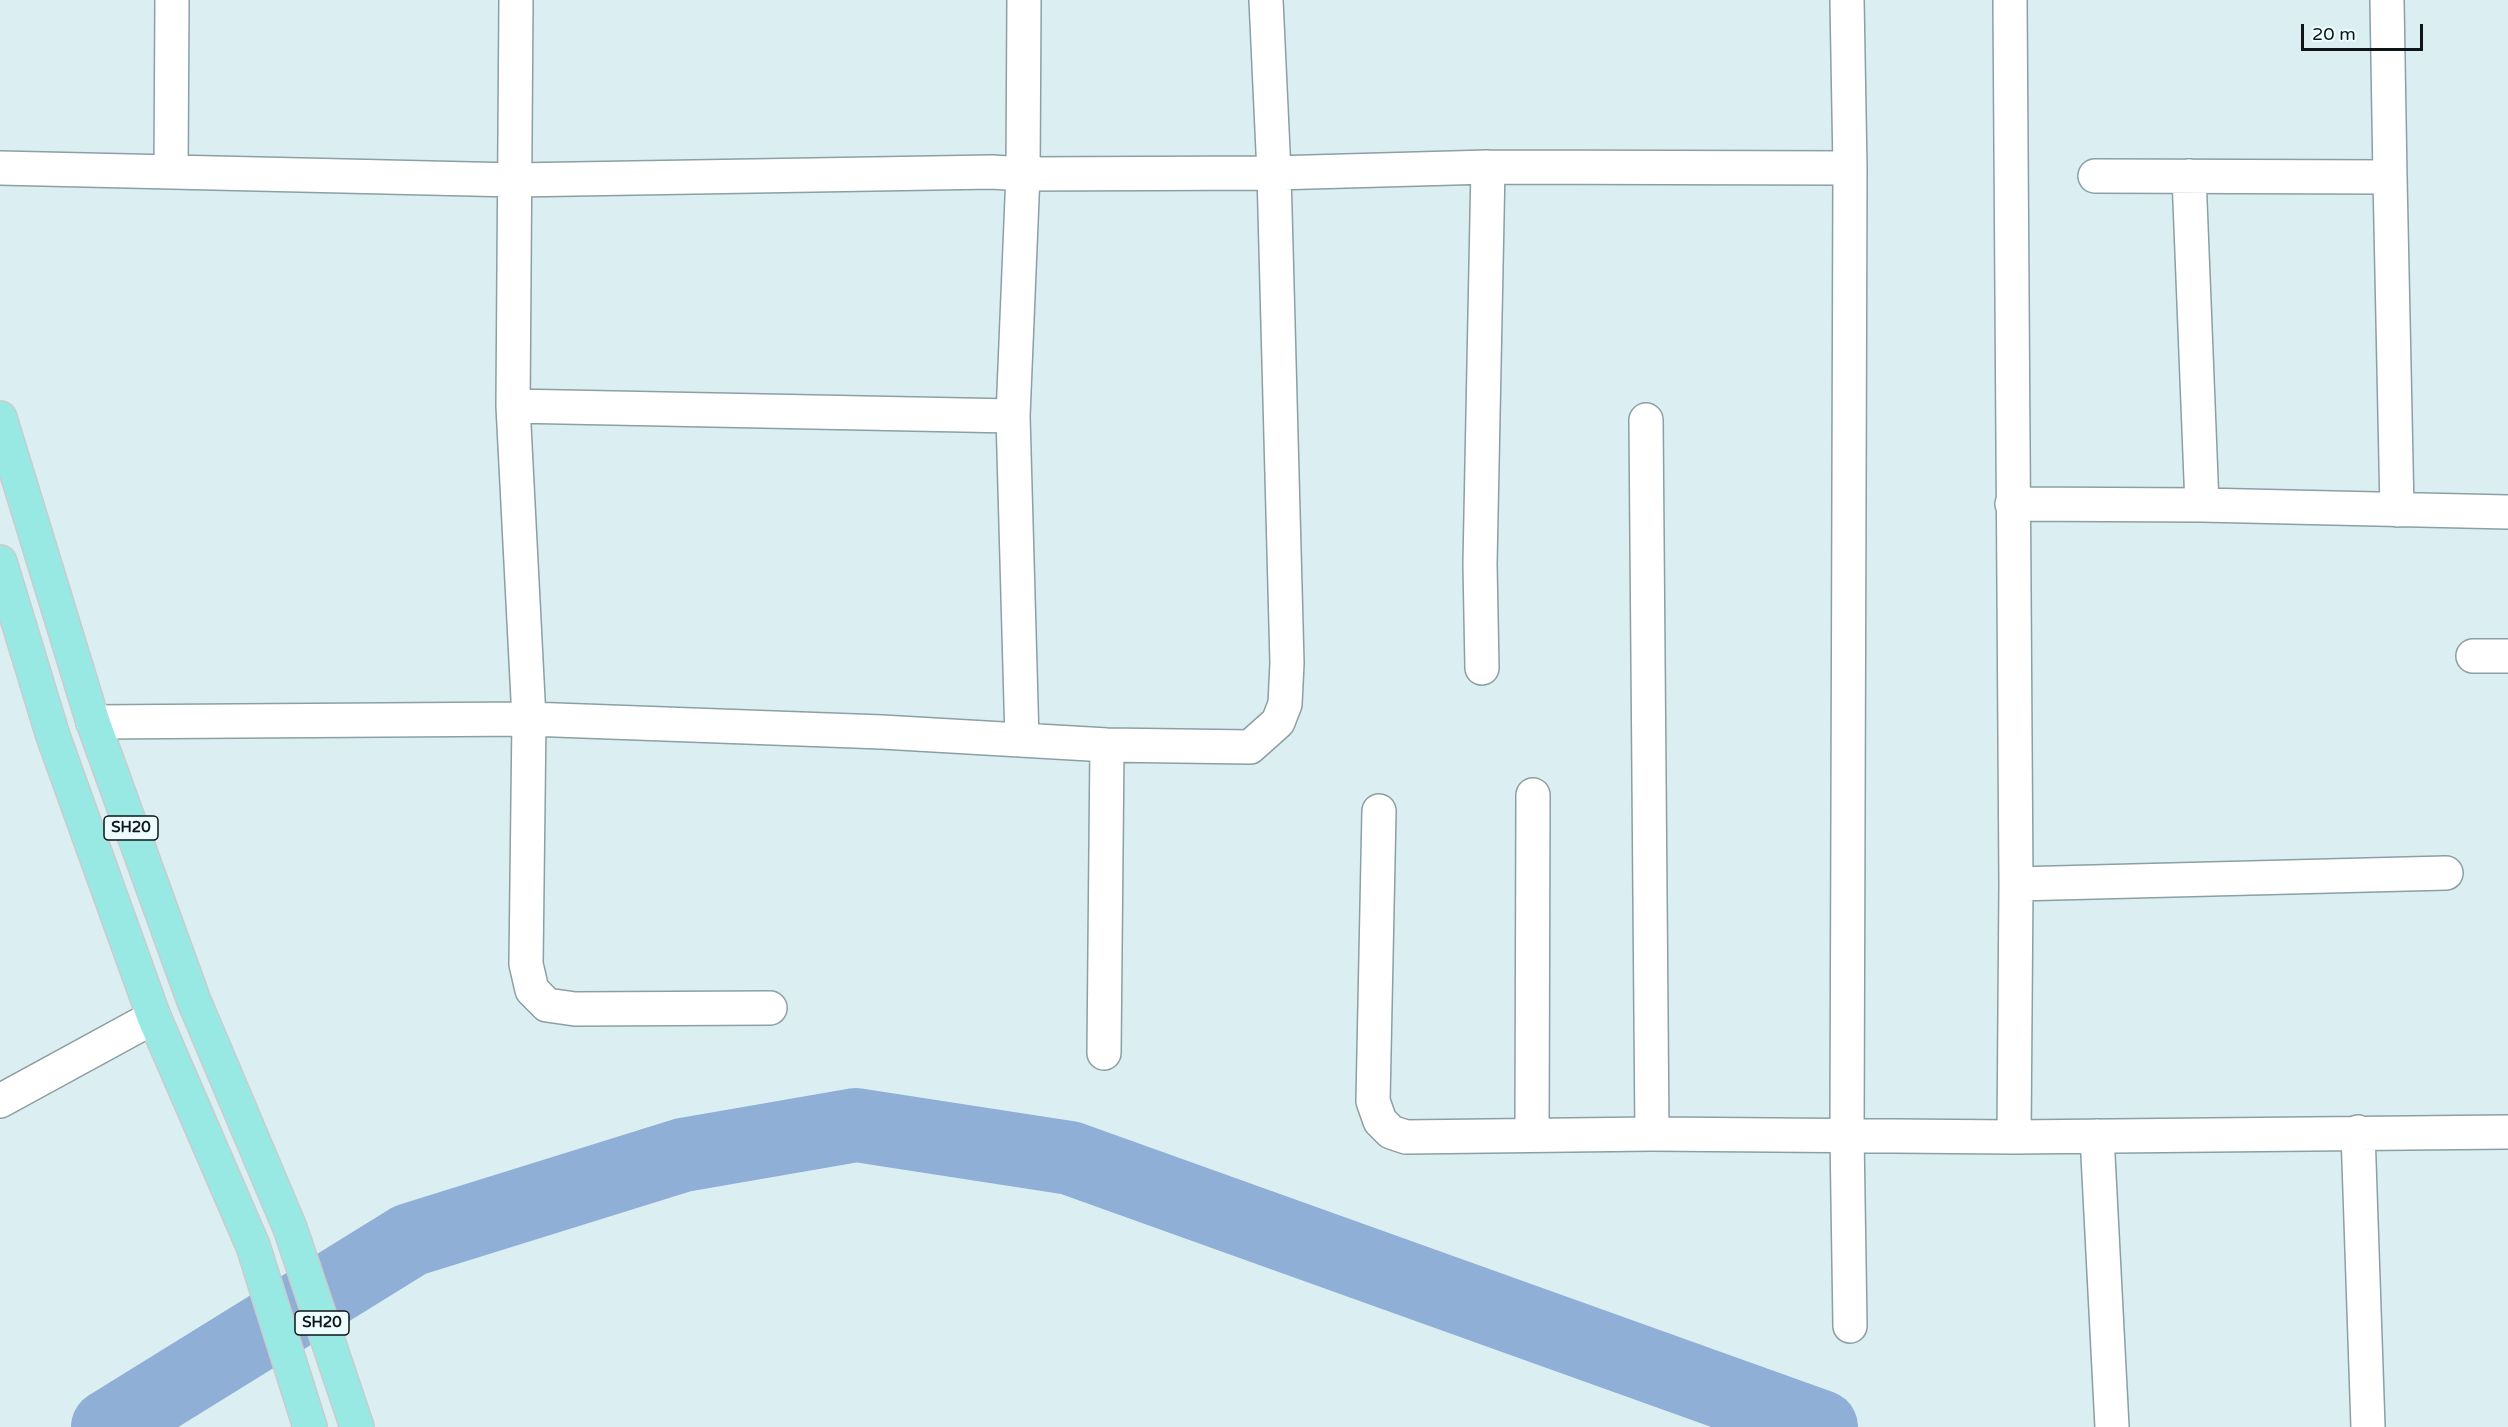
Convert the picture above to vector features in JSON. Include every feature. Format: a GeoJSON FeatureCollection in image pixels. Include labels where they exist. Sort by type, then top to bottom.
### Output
{"type":"FeatureCollection","features":[{"type":"Feature","properties":{"kind":"main road","name":"SH20"},"geometry":{"type":"LineString","coordinates":[[0,418],[93,722],[194,1001],[290,1228],[356,1422]]}},
{"type":"Feature","properties":{"kind":"main road","name":"SH20"},"geometry":{"type":"LineString","coordinates":[[0,562],[53,736],[154,1017],[253,1246],[310,1427]]}},
{"type":"Feature","properties":{"kind":"street"},"geometry":{"type":"LineString","coordinates":[[171,171],[172,0]]}},
{"type":"Feature","properties":{"kind":"street"},"geometry":{"type":"LineString","coordinates":[[516,0],[513,406],[529,719],[526,964],[531,990],[547,1005],[575,1009],[770,1008]]}},
{"type":"Feature","properties":{"kind":"street"},"geometry":{"type":"LineString","coordinates":[[1022,740],[1013,416],[1023,174],[1023,0]]}},
{"type":"Feature","properties":{"kind":"street"},"geometry":{"type":"LineString","coordinates":[[93,722],[529,719],[882,732],[1107,745],[1250,747],[1278,722],[1286,704],[1287,663],[1274,173],[1266,0]]}},
{"type":"Feature","properties":{"kind":"street"},"geometry":{"type":"LineString","coordinates":[[1847,0],[1850,168],[1847,1135],[1850,1326]]}},
{"type":"Feature","properties":{"kind":"street"},"geometry":{"type":"LineString","coordinates":[[2010,0],[2016,884],[2014,1137]]}},
{"type":"Feature","properties":{"kind":"street"},"geometry":{"type":"LineString","coordinates":[[2387,0],[2397,510]]}},
{"type":"Feature","properties":{"kind":"street"},"geometry":{"type":"LineString","coordinates":[[0,168],[515,180],[992,172],[1023,174],[1274,173],[1488,167],[1850,168]]}},
{"type":"Feature","properties":{"kind":"street"},"geometry":{"type":"LineString","coordinates":[[1482,668],[1480,564],[1488,167]]}},
{"type":"Feature","properties":{"kind":"street"},"geometry":{"type":"LineString","coordinates":[[2095,176],[2390,177]]}},
{"type":"Feature","properties":{"kind":"street"},"geometry":{"type":"LineString","coordinates":[[2189,177],[2202,505]]}},
{"type":"Feature","properties":{"kind":"street"},"geometry":{"type":"LineString","coordinates":[[513,406],[1013,416]]}},
{"type":"Feature","properties":{"kind":"street"},"geometry":{"type":"LineString","coordinates":[[1646,420],[1652,1134]]}},
{"type":"Feature","properties":{"kind":"street"},"geometry":{"type":"LineString","coordinates":[[2012,504],[2202,505],[2508,512]]}},
{"type":"Feature","properties":{"kind":"street"},"geometry":{"type":"LineString","coordinates":[[2473,656],[2508,656]]}},
{"type":"Feature","properties":{"kind":"street"},"geometry":{"type":"LineString","coordinates":[[1104,1053],[1107,745]]}},
{"type":"Feature","properties":{"kind":"street"},"geometry":{"type":"LineString","coordinates":[[1532,1135],[1533,795]]}},
{"type":"Feature","properties":{"kind":"street"},"geometry":{"type":"LineString","coordinates":[[1379,811],[1373,1101],[1380,1121],[1391,1132],[1406,1137],[1652,1134],[2014,1137],[2508,1132]]}},
{"type":"Feature","properties":{"kind":"street"},"geometry":{"type":"LineString","coordinates":[[2016,884],[2446,873]]}},
{"type":"Feature","properties":{"kind":"street"},"geometry":{"type":"LineString","coordinates":[[0,1101],[154,1017]]}},
{"type":"Feature","properties":{"kind":"street"},"geometry":{"type":"LineString","coordinates":[[2358,1132],[2368,1427]]}},
{"type":"Feature","properties":{"kind":"street"},"geometry":{"type":"LineString","coordinates":[[2097,1136],[2112,1427]]}},
{"type":"Feature","properties":{"kind":"waterway"},"geometry":{"type":"LineString","coordinates":[[108,1427],[410,1240],[683,1155],[856,1125],[1070,1158],[1821,1427]]}}]}
